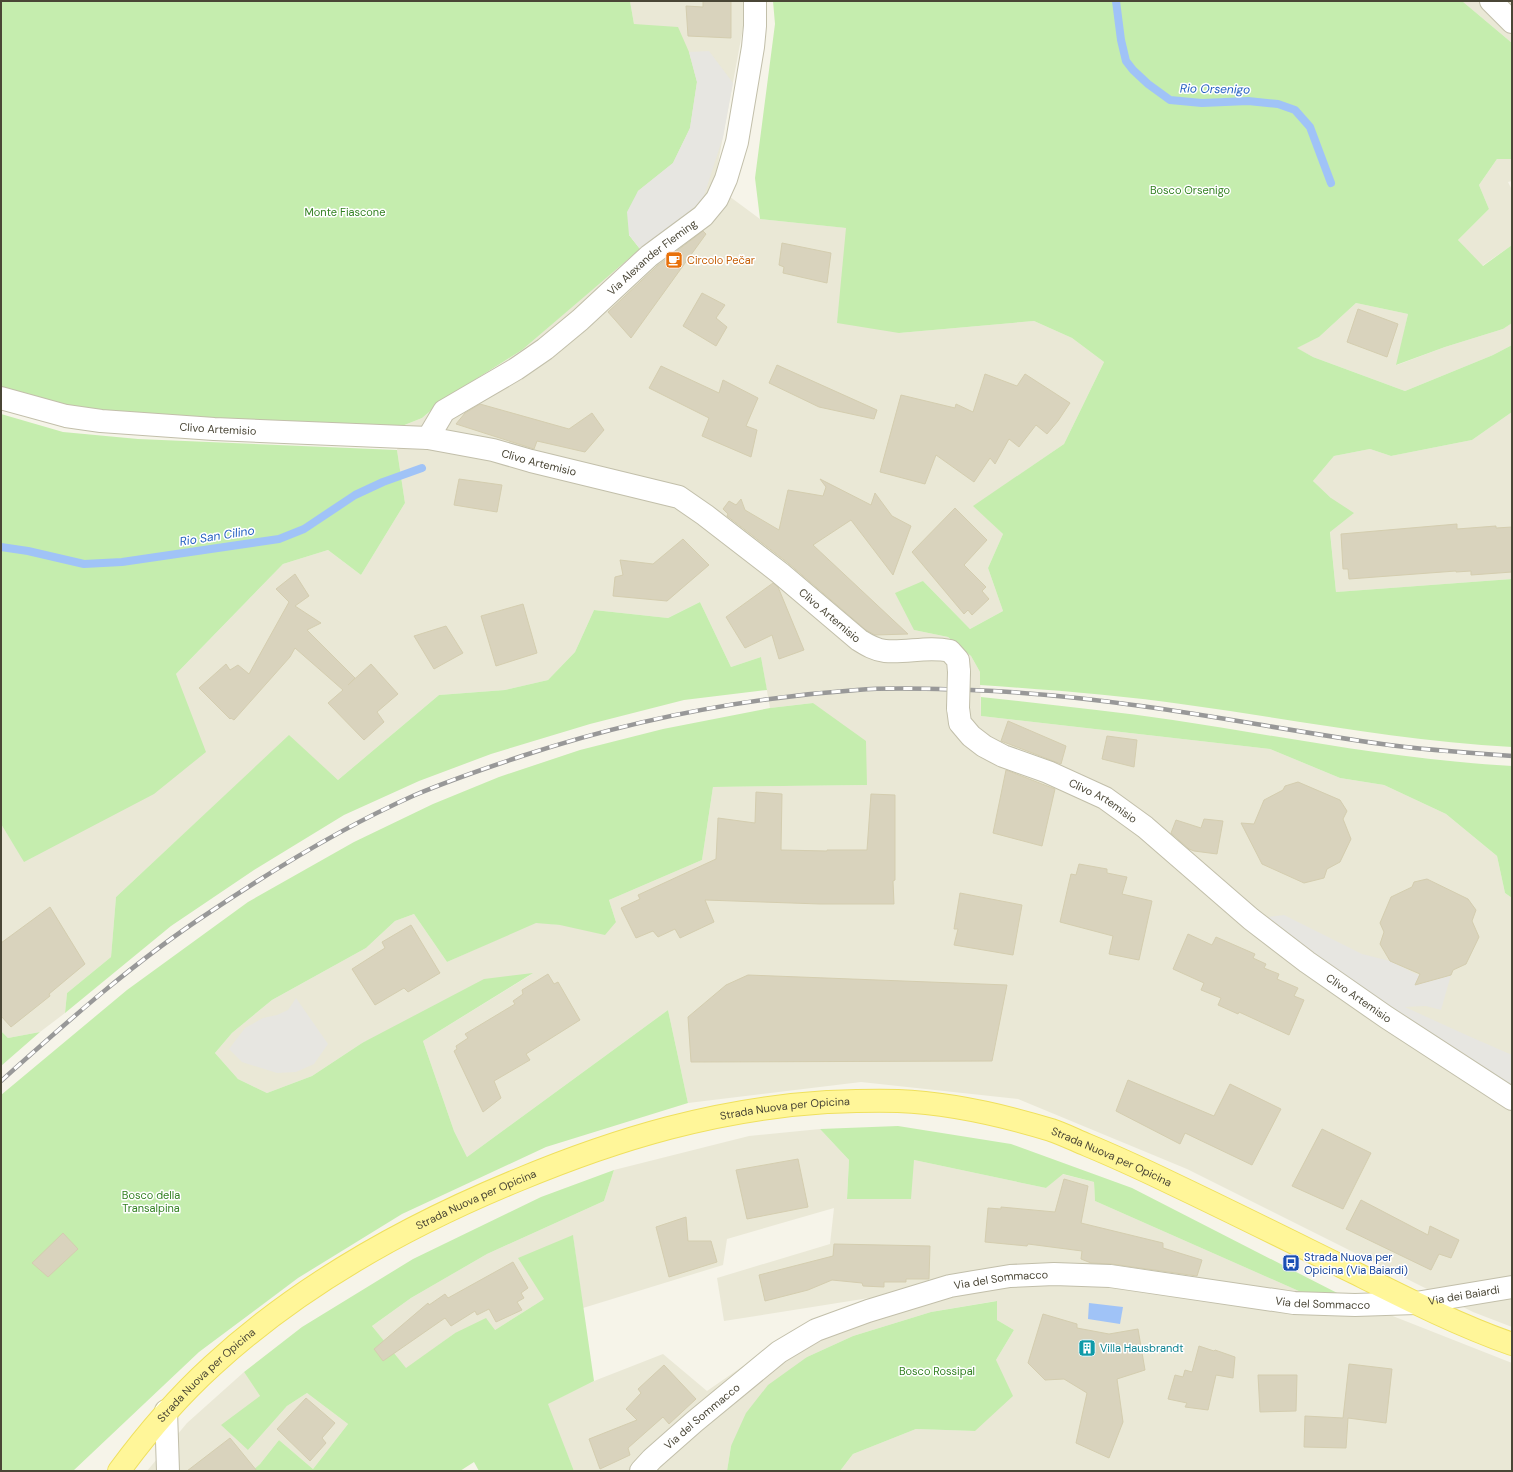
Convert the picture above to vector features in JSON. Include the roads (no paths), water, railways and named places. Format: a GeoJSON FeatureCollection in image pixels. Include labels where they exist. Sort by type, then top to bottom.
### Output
{"type":"FeatureCollection","features":[{"type":"Feature","properties":{"kind":"main road","name":"Strada Nuova per Opicina"},"geometry":{"type":"LineString","coordinates":[[119,1471],[146,1434],[166,1411],[211,1366],[256,1329],[301,1296],[384,1243],[474,1198],[566,1160],[652,1131],[718,1116],[808,1104],[865,1100],[935,1104],[1014,1120],[1055,1132],[1126,1162],[1205,1199],[1416,1304],[1512,1344]]}},
{"type":"Feature","properties":{"kind":"street","name":"Via Alexander Fleming"},"geometry":{"type":"LineString","coordinates":[[428,438],[444,411],[516,369],[545,349],[580,320],[649,256],[703,216],[717,199],[726,179],[737,142],[753,47],[755,1]]}},
{"type":"Feature","properties":{"kind":"street"},"geometry":{"type":"LineString","coordinates":[[1491,1],[1512,22]]}},
{"type":"Feature","properties":{"kind":"street","name":"Clivo Artemisio"},"geometry":{"type":"LineString","coordinates":[[1,398],[66,416],[101,421],[214,429],[428,438],[493,450],[531,461],[678,497],[705,515],[780,573],[859,640],[871,648],[884,651],[940,649],[950,651],[958,660],[958,708],[960,723],[971,736],[984,746],[1003,756],[1048,772],[1105,798],[1145,827],[1252,919],[1307,962],[1392,1021],[1512,1099]]}},
{"type":"Feature","properties":{"kind":"street","name":"Via del Sommacco"},"geometry":{"type":"LineString","coordinates":[[641,1471],[652,1459],[694,1422],[762,1366],[780,1352],[816,1330],[868,1311],[950,1286],[1010,1276],[1054,1274],[1102,1275],[1294,1303],[1355,1305],[1416,1304]]}},
{"type":"Feature","properties":{"kind":"street","name":"Via dei Baiardi"},"geometry":{"type":"LineString","coordinates":[[1416,1304],[1512,1287]]}},
{"type":"Feature","properties":{"kind":"street"},"geometry":{"type":"LineString","coordinates":[[166,1411],[166,1455],[168,1471]]}},
{"type":"Feature","properties":{"kind":"water"},"geometry":{"type":"Polygon","coordinates":[[[1089,1303],[1123,1307],[1120,1324],[1088,1319],[1089,1303]]]}},
{"type":"Feature","properties":{"kind":"waterway","name":"Rio Orsenigo"},"geometry":{"type":"LineString","coordinates":[[1116,1],[1121,40],[1126,61],[1148,84],[1170,100],[1202,103],[1248,101],[1278,104],[1295,110],[1310,127],[1331,183]]}},
{"type":"Feature","properties":{"kind":"waterway","name":"Rio San Cilino"},"geometry":{"type":"LineString","coordinates":[[1,547],[28,551],[84,564],[122,562],[279,539],[304,529],[355,495],[383,482],[422,468]]}},
{"type":"Feature","properties":{"kind":"railway"},"geometry":{"type":"LineString","coordinates":[[1,1081],[102,992],[182,931],[285,864],[362,820],[415,795],[455,779],[522,756],[604,732],[687,712],[771,699],[857,690],[914,688],[992,691],[1099,700],[1382,744],[1431,750],[1512,756]]}},
{"type":"Feature","properties":{"kind":"place","name":"Circolo Pečar"},"geometry":{"type":"Point","coordinates":[674,260]}},
{"type":"Feature","properties":{"kind":"place","name":"Strada Nuova per Opicina (Via Baiardi)"},"geometry":{"type":"Point","coordinates":[1291,1263]}},
{"type":"Feature","properties":{"kind":"place","name":"Villa Hausbrandt"},"geometry":{"type":"Point","coordinates":[1087,1348]}},
{"type":"Feature","properties":{"kind":"park label","name":"Bosco Orsenigo"},"geometry":{"type":"Point","coordinates":[1190,190]}},
{"type":"Feature","properties":{"kind":"park label","name":"Monte Fiascone"},"geometry":{"type":"Point","coordinates":[345,212]}},
{"type":"Feature","properties":{"kind":"park label","name":"Bosco della Transalpina"},"geometry":{"type":"Point","coordinates":[151,1201]}},
{"type":"Feature","properties":{"kind":"park label","name":"Bosco Rossipal"},"geometry":{"type":"Point","coordinates":[937,1371]}}]}
